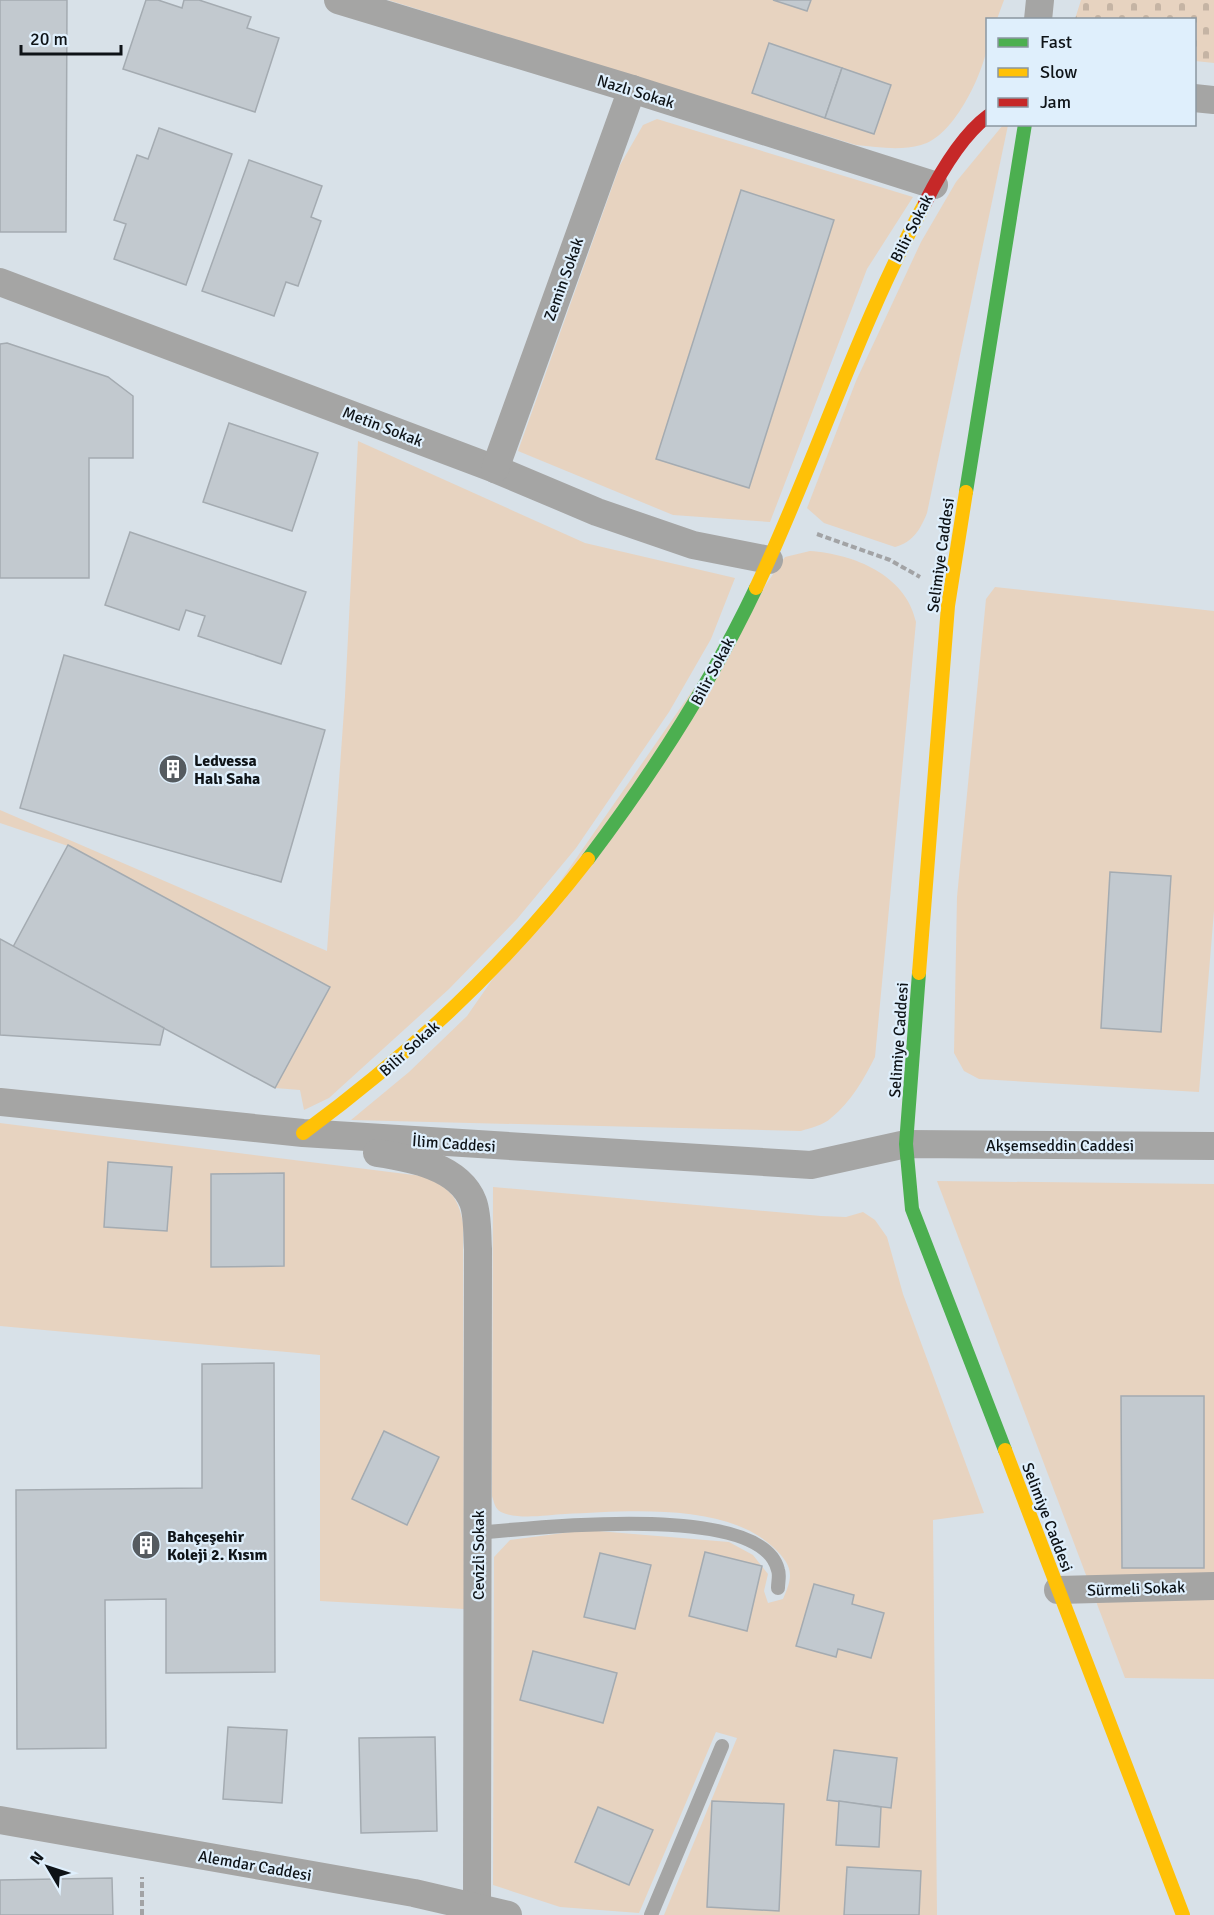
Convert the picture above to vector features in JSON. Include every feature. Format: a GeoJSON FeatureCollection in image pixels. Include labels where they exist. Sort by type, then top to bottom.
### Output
{"type":"FeatureCollection","features":[{"type":"Feature","properties":{"kind":"street","name":"Nazlı Sokak"},"geometry":{"type":"LineString","coordinates":[[338,0],[632,89],[934,186]]}},
{"type":"Feature","properties":{"kind":"street"},"geometry":{"type":"LineString","coordinates":[[1038,18],[1040,0]]}},
{"type":"Feature","properties":{"kind":"street","name":"Zemin Sokak"},"geometry":{"type":"LineString","coordinates":[[495,469],[632,89]]}},
{"type":"Feature","properties":{"kind":"street"},"geometry":{"type":"LineString","coordinates":[[1196,98],[1214,100]]}},
{"type":"Feature","properties":{"kind":"street","name":"Bilir Sokak"},"geometry":{"type":"LineString","coordinates":[[303,1133],[372,1081],[442,1018],[506,953],[615,823],[688,716],[769,560],[883,282],[934,186],[986,117]]}},
{"type":"Feature","properties":{"kind":"street","name":"Selimiye Caddesi"},"geometry":{"type":"LineString","coordinates":[[1025,126],[948,606],[906,1144],[912,1209],[1183,1915]]}},
{"type":"Feature","properties":{"kind":"street","name":"Metin Sokak"},"geometry":{"type":"LineString","coordinates":[[0,282],[495,469],[647,530],[693,545],[769,560]]}},
{"type":"Feature","properties":{"kind":"street","name":"İlim Caddesi"},"geometry":{"type":"LineString","coordinates":[[0,1102],[303,1133],[812,1166],[906,1144]]}},
{"type":"Feature","properties":{"kind":"street","name":"Cevizli Sokak"},"geometry":{"type":"LineString","coordinates":[[303,1133],[343,1149],[413,1160],[440,1169],[462,1184],[474,1203],[478,1249],[477,1908]]}},
{"type":"Feature","properties":{"kind":"street","name":"Akşemseddin Caddesi"},"geometry":{"type":"LineString","coordinates":[[906,1144],[1214,1146]]}},
{"type":"Feature","properties":{"kind":"street","name":"Sürmeli Sokak"},"geometry":{"type":"LineString","coordinates":[[1058,1590],[1214,1586]]}},
{"type":"Feature","properties":{"kind":"street","name":"Alemdar Caddesi"},"geometry":{"type":"LineString","coordinates":[[0,1820],[142,1845],[414,1904],[477,1908],[508,1915]]}},
{"type":"Feature","properties":{"kind":"lane"},"geometry":{"type":"LineString","coordinates":[[478,1533],[591,1522],[698,1527],[737,1535],[764,1550],[778,1568],[778,1588]]}},
{"type":"Feature","properties":{"kind":"lane"},"geometry":{"type":"LineString","coordinates":[[651,1915],[722,1746]]}},
{"type":"Feature","properties":{"kind":"path"},"geometry":{"type":"LineString","coordinates":[[784,525],[829,537],[890,560],[925,579],[948,606]]}},
{"type":"Feature","properties":{"kind":"path"},"geometry":{"type":"LineString","coordinates":[[142,1845],[142,1915]]}},
{"type":"Feature","properties":{"kind":"green space"},"geometry":{"type":"Polygon","coordinates":[[[388,0],[1004,0],[997,18],[986,18],[986,52],[979,75],[964,105],[944,131],[933,140],[913,147],[856,145],[388,0]]]}},
{"type":"Feature","properties":{"kind":"green space"},"geometry":{"type":"Polygon","coordinates":[[[1081,0],[1214,0],[1214,63],[1196,61],[1196,18],[1075,18],[1081,0]]]}},
{"type":"Feature","properties":{"kind":"green space"},"geometry":{"type":"Polygon","coordinates":[[[657,119],[913,197],[867,269],[770,522],[673,515],[518,451],[620,165],[643,125],[657,119]]]}},
{"type":"Feature","properties":{"kind":"green space"},"geometry":{"type":"Polygon","coordinates":[[[1002,126],[1008,126],[927,513],[919,530],[911,539],[895,547],[824,523],[807,508],[856,381],[921,242],[956,182],[1002,126]]]}},
{"type":"Feature","properties":{"kind":"green space"},"geometry":{"type":"Polygon","coordinates":[[[358,441],[585,543],[735,578],[711,639],[669,712],[576,848],[517,919],[449,989],[329,1098],[304,1110],[300,1090],[275,1088],[329,987],[68,846],[0,823],[0,810],[327,951],[345,696],[358,441]]]}},
{"type":"Feature","properties":{"kind":"green space"},"geometry":{"type":"Polygon","coordinates":[[[810,551],[844,557],[876,570],[901,592],[916,622],[875,1057],[851,1097],[828,1120],[801,1131],[351,1120],[409,1072],[467,1016],[785,557],[810,551]]]}},
{"type":"Feature","properties":{"kind":"green space"},"geometry":{"type":"Polygon","coordinates":[[[995,587],[1214,611],[1214,911],[1199,1092],[979,1079],[964,1071],[954,1053],[957,897],[986,599],[995,587]]]}},
{"type":"Feature","properties":{"kind":"green space"},"geometry":{"type":"Polygon","coordinates":[[[0,1123],[422,1176],[439,1184],[450,1193],[458,1205],[463,1223],[464,1609],[320,1601],[320,1355],[0,1326],[0,1123]]]}},
{"type":"Feature","properties":{"kind":"green space"},"geometry":{"type":"Polygon","coordinates":[[[937,1181],[1214,1184],[1214,1679],[1125,1678],[937,1181]]]}},
{"type":"Feature","properties":{"kind":"green space"},"geometry":{"type":"Polygon","coordinates":[[[493,1187],[821,1216],[846,1217],[863,1212],[875,1220],[887,1237],[903,1294],[984,1513],[933,1520],[937,1915],[664,1915],[737,1738],[716,1732],[639,1913],[560,1907],[493,1885],[494,1557],[510,1540],[586,1530],[729,1542],[753,1555],[768,1574],[764,1591],[768,1603],[783,1599],[789,1583],[790,1571],[780,1554],[753,1533],[729,1522],[702,1516],[645,1511],[524,1516],[508,1514],[497,1509],[492,1496],[493,1187]]]}},
{"type":"Feature","properties":{"kind":"building"},"geometry":{"type":"Polygon","coordinates":[[[0,0],[67,0],[66,232],[0,232],[0,0]]]}},
{"type":"Feature","properties":{"kind":"building"},"geometry":{"type":"Polygon","coordinates":[[[146,0],[158,0],[182,8],[184,0],[199,0],[251,17],[247,28],[279,38],[255,112],[123,69],[146,0]]]}},
{"type":"Feature","properties":{"kind":"building"},"geometry":{"type":"Polygon","coordinates":[[[773,0],[811,0],[807,11],[773,0]]]}},
{"type":"Feature","properties":{"kind":"building"},"geometry":{"type":"Polygon","coordinates":[[[769,43],[842,68],[825,118],[752,93],[769,43]]]}},
{"type":"Feature","properties":{"kind":"building"},"geometry":{"type":"Polygon","coordinates":[[[842,68],[891,85],[874,134],[825,118],[842,68]]]}},
{"type":"Feature","properties":{"kind":"building"},"geometry":{"type":"Polygon","coordinates":[[[159,128],[232,154],[186,285],[114,259],[126,224],[114,220],[137,155],[148,159],[159,128]]]}},
{"type":"Feature","properties":{"kind":"building"},"geometry":{"type":"Polygon","coordinates":[[[249,160],[322,186],[311,217],[321,221],[298,286],[286,282],[274,316],[202,291],[249,160]]]}},
{"type":"Feature","properties":{"kind":"building"},"geometry":{"type":"Polygon","coordinates":[[[741,190],[834,220],[749,488],[656,459],[741,190]]]}},
{"type":"Feature","properties":{"kind":"building"},"geometry":{"type":"Polygon","coordinates":[[[7,343],[108,377],[133,396],[133,458],[89,458],[89,578],[0,578],[0,344],[7,343]]]}},
{"type":"Feature","properties":{"kind":"building"},"geometry":{"type":"Polygon","coordinates":[[[229,423],[318,453],[292,531],[203,502],[229,423]]]}},
{"type":"Feature","properties":{"kind":"building"},"geometry":{"type":"Polygon","coordinates":[[[130,532],[306,592],[281,664],[198,636],[205,616],[186,610],[179,630],[105,605],[130,532]]]}},
{"type":"Feature","properties":{"kind":"building","name":"Ledvessa Halı Saha"},"geometry":{"type":"Polygon","coordinates":[[[64,655],[325,730],[281,882],[20,808],[64,655]]]}},
{"type":"Feature","properties":{"kind":"building"},"geometry":{"type":"Polygon","coordinates":[[[68,845],[330,987],[275,1088],[13,947],[68,845]]]}},
{"type":"Feature","properties":{"kind":"building"},"geometry":{"type":"Polygon","coordinates":[[[1110,872],[1171,876],[1161,1032],[1101,1028],[1110,872]]]}},
{"type":"Feature","properties":{"kind":"building"},"geometry":{"type":"Polygon","coordinates":[[[0,939],[164,1028],[160,1045],[0,1035],[0,939]]]}},
{"type":"Feature","properties":{"kind":"building"},"geometry":{"type":"Polygon","coordinates":[[[108,1162],[172,1167],[167,1231],[104,1227],[108,1162]]]}},
{"type":"Feature","properties":{"kind":"building"},"geometry":{"type":"Polygon","coordinates":[[[284,1173],[284,1266],[211,1267],[211,1174],[284,1173]]]}},
{"type":"Feature","properties":{"kind":"building","name":"Bahçeşehir Koleji 2. Kısım"},"geometry":{"type":"Polygon","coordinates":[[[274,1363],[275,1672],[166,1673],[166,1599],[105,1600],[106,1748],[17,1749],[16,1490],[202,1488],[202,1364],[274,1363]]]}},
{"type":"Feature","properties":{"kind":"building"},"geometry":{"type":"Polygon","coordinates":[[[1121,1396],[1204,1396],[1204,1568],[1122,1568],[1121,1396]]]}},
{"type":"Feature","properties":{"kind":"building"},"geometry":{"type":"Polygon","coordinates":[[[384,1431],[439,1457],[407,1525],[352,1499],[384,1431]]]}},
{"type":"Feature","properties":{"kind":"building"},"geometry":{"type":"Polygon","coordinates":[[[705,1552],[762,1566],[747,1631],[689,1616],[705,1552]]]}},
{"type":"Feature","properties":{"kind":"building"},"geometry":{"type":"Polygon","coordinates":[[[600,1553],[651,1565],[635,1629],[584,1617],[600,1553]]]}},
{"type":"Feature","properties":{"kind":"building"},"geometry":{"type":"Polygon","coordinates":[[[814,1584],[854,1595],[852,1604],[884,1613],[871,1658],[838,1649],[836,1657],[796,1646],[814,1584]]]}},
{"type":"Feature","properties":{"kind":"building"},"geometry":{"type":"Polygon","coordinates":[[[533,1651],[617,1673],[603,1723],[520,1700],[533,1651]]]}},
{"type":"Feature","properties":{"kind":"building"},"geometry":{"type":"Polygon","coordinates":[[[228,1727],[287,1730],[282,1803],[223,1799],[228,1727]]]}},
{"type":"Feature","properties":{"kind":"building"},"geometry":{"type":"Polygon","coordinates":[[[435,1737],[437,1831],[361,1833],[359,1738],[435,1737]]]}},
{"type":"Feature","properties":{"kind":"building"},"geometry":{"type":"Polygon","coordinates":[[[834,1750],[897,1758],[891,1808],[827,1800],[834,1750]]]}},
{"type":"Feature","properties":{"kind":"building"},"geometry":{"type":"Polygon","coordinates":[[[712,1801],[784,1804],[779,1911],[707,1907],[712,1801]]]}},
{"type":"Feature","properties":{"kind":"building"},"geometry":{"type":"Polygon","coordinates":[[[839,1801],[881,1807],[879,1847],[836,1845],[839,1801]]]}},
{"type":"Feature","properties":{"kind":"building"},"geometry":{"type":"Polygon","coordinates":[[[598,1807],[653,1830],[629,1885],[575,1862],[598,1807]]]}},
{"type":"Feature","properties":{"kind":"building"},"geometry":{"type":"Polygon","coordinates":[[[847,1867],[921,1871],[919,1915],[844,1915],[847,1867]]]}},
{"type":"Feature","properties":{"kind":"building"},"geometry":{"type":"Polygon","coordinates":[[[112,1878],[113,1915],[0,1915],[0,1880],[112,1878]]]}},
{"type":"Feature","properties":{"kind":"traffic: fast"},"geometry":{"type":"LineString","coordinates":[[966,492],[1025,126]]}},
{"type":"Feature","properties":{"kind":"traffic: fast"},"geometry":{"type":"LineString","coordinates":[[588,859],[679,728],[700,694],[756,588]]}},
{"type":"Feature","properties":{"kind":"traffic: fast"},"geometry":{"type":"LineString","coordinates":[[919,973],[906,1144],[912,1209],[1005,1450]]}},
{"type":"Feature","properties":{"kind":"traffic: slow"},"geometry":{"type":"LineString","coordinates":[[756,588],[879,297],[925,203]]}},
{"type":"Feature","properties":{"kind":"traffic: slow"},"geometry":{"type":"LineString","coordinates":[[919,973],[948,606],[966,492]]}},
{"type":"Feature","properties":{"kind":"traffic: slow"},"geometry":{"type":"LineString","coordinates":[[303,1133],[381,1072],[455,1006],[524,935],[588,859]]}},
{"type":"Feature","properties":{"kind":"traffic: slow"},"geometry":{"type":"LineString","coordinates":[[1005,1450],[1183,1915]]}},
{"type":"Feature","properties":{"kind":"traffic: jam"},"geometry":{"type":"LineString","coordinates":[[925,203],[960,144],[986,118]]}},
{"type":"Feature","properties":{"kind":"place","name":"Ledvessa Halı Saha"},"geometry":{"type":"Point","coordinates":[173,769]}},
{"type":"Feature","properties":{"kind":"place","name":"Bahçeşehir Koleji 2. Kısım"},"geometry":{"type":"Point","coordinates":[146,1545]}}]}
